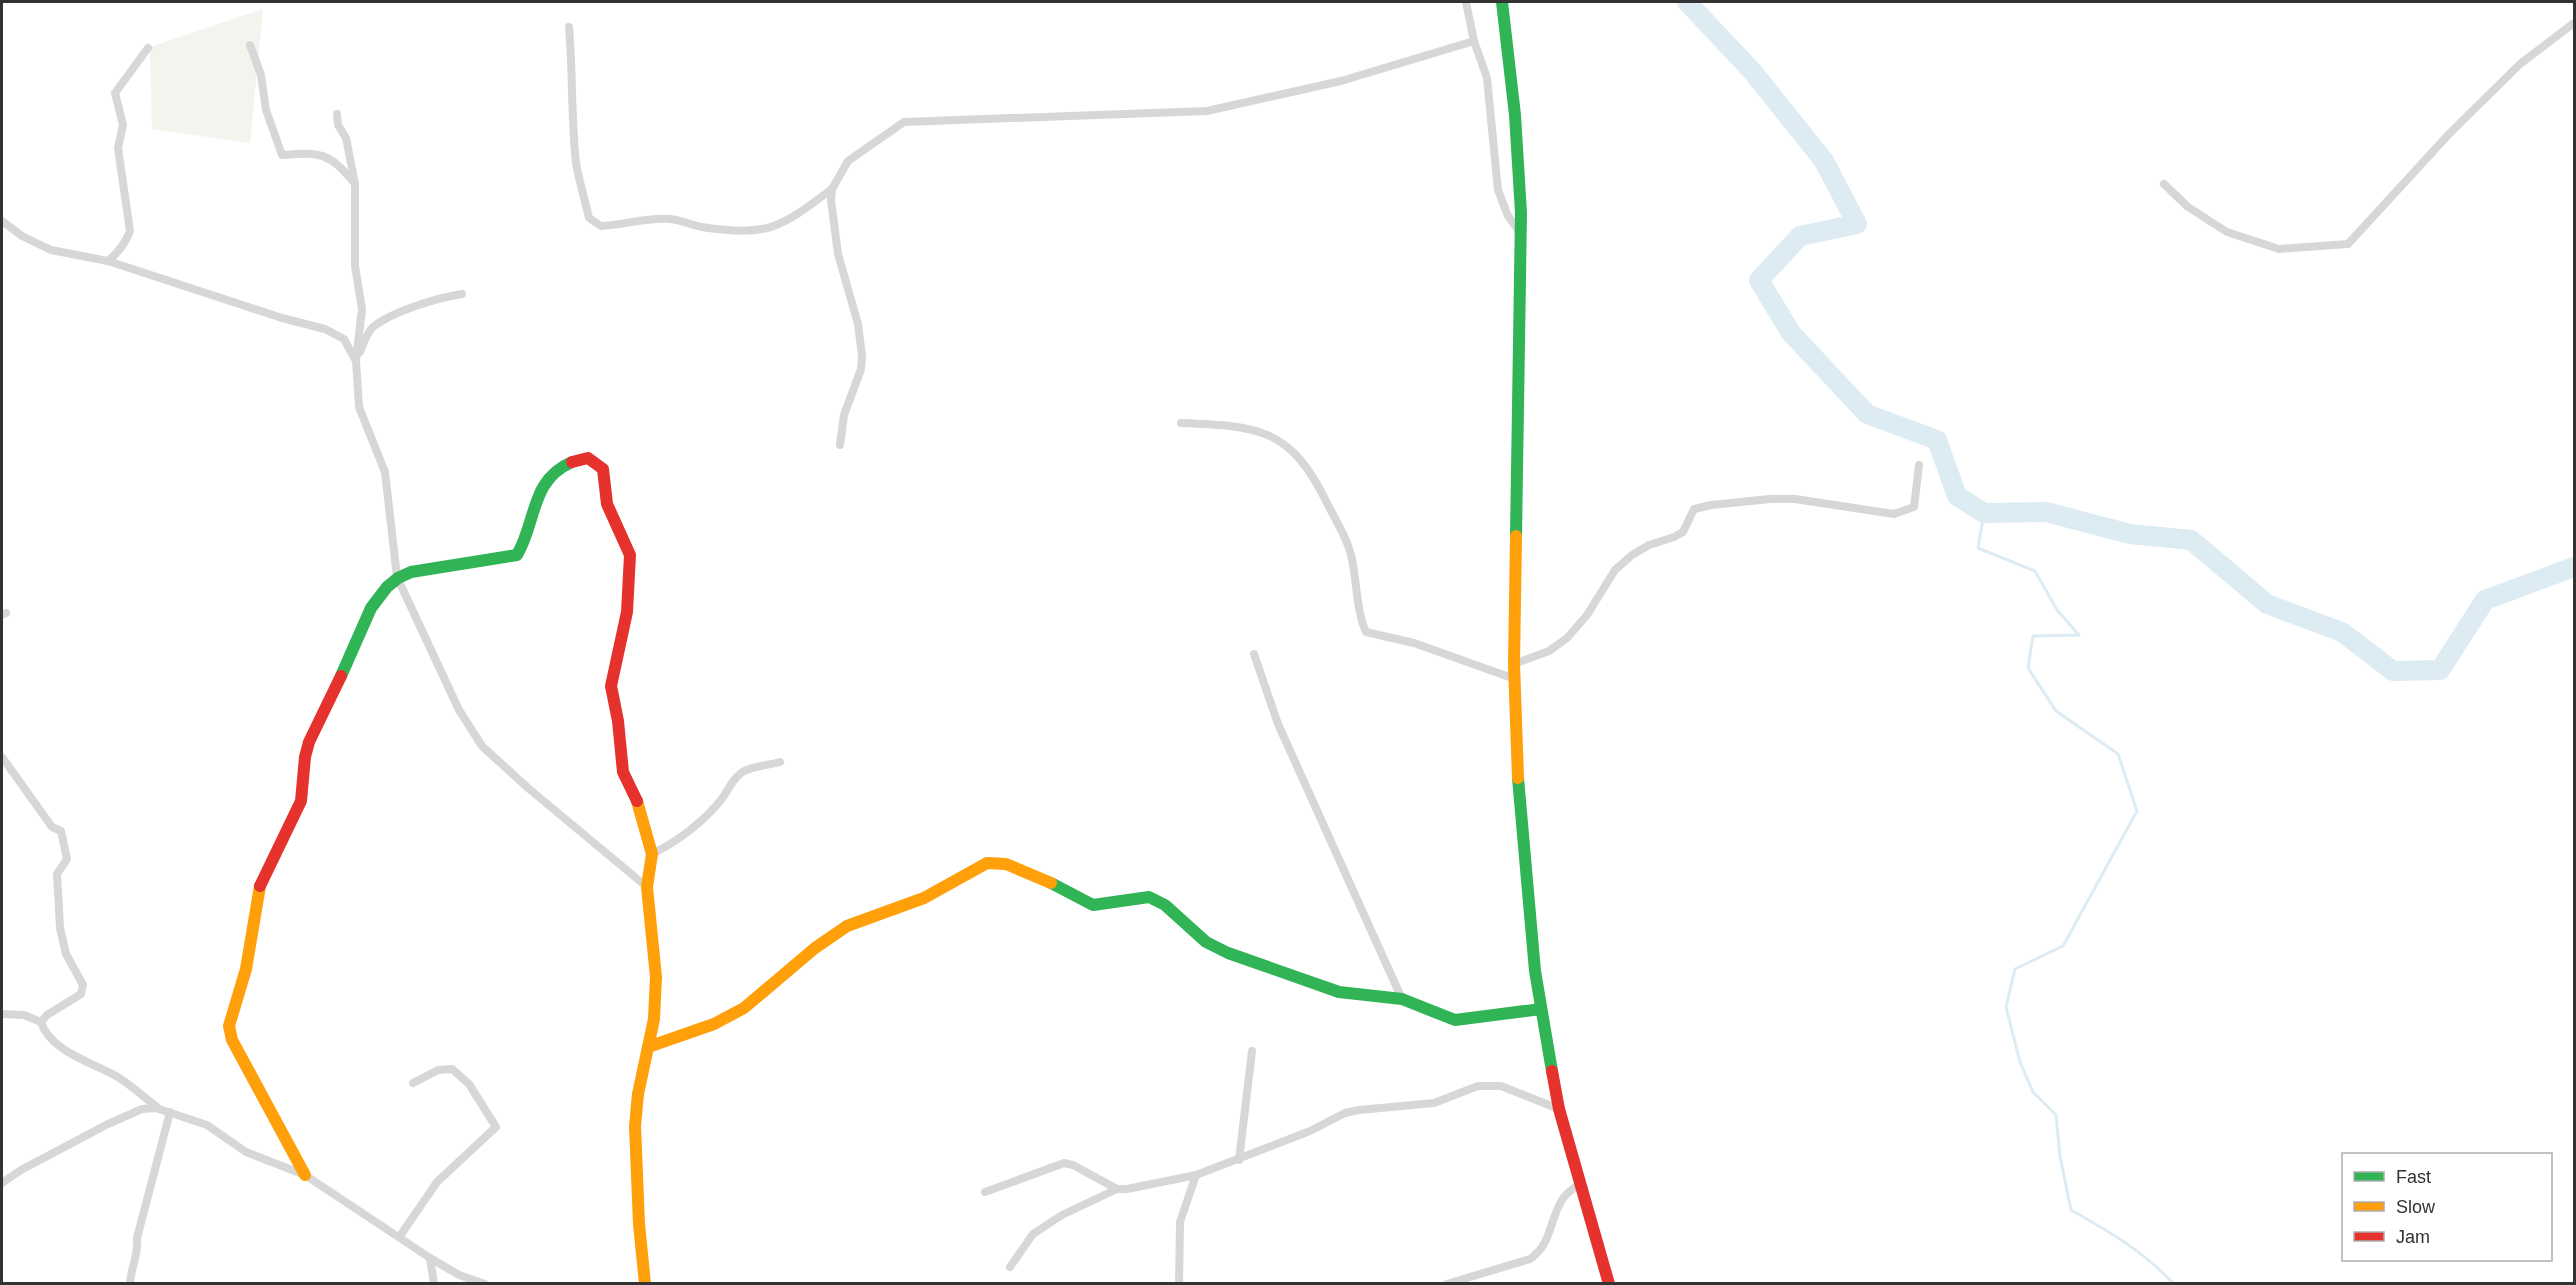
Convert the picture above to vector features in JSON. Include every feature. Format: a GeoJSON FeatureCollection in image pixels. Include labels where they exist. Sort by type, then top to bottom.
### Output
{"type":"FeatureCollection","features":[{"type":"Feature","properties":{"kind":"main road"},"geometry":{"type":"LineString","coordinates":[[1502,2],[1515,115],[1521,234],[1514,664],[1516,759],[1535,971],[1541,1009],[1559,1109],[1609,1284]]}},
{"type":"Feature","properties":{"kind":"main road"},"geometry":{"type":"LineString","coordinates":[[305,1175],[232,1040],[229,1026],[246,969],[260,886],[301,801],[305,757],[309,742],[366,614],[397,577],[411,572],[517,555],[524,543],[547,477],[577,459],[588,458],[598,463],[603,469],[607,504],[630,555],[627,612],[610,686],[618,722],[623,772],[642,809],[652,854],[647,886],[656,977],[654,1019],[638,1094],[635,1126],[639,1224],[645,1284]]}},
{"type":"Feature","properties":{"kind":"main road"},"geometry":{"type":"LineString","coordinates":[[648,1047],[714,1024],[744,1008],[815,948],[846,926],[924,898],[987,863],[1006,864],[1037,875],[1093,905],[1149,897],[1165,905],[1206,942],[1228,953],[1339,992],[1402,999],[1455,1020],[1541,1009]]}},
{"type":"Feature","properties":{"kind":"street"},"geometry":{"type":"LineString","coordinates":[[1466,2],[1474,41],[1487,78],[1498,190],[1508,216],[1521,234]]}},
{"type":"Feature","properties":{"kind":"street"},"geometry":{"type":"LineString","coordinates":[[2164,184],[2188,207],[2227,232],[2279,249],[2348,244],[2449,134],[2520,64],[2574,23]]}},
{"type":"Feature","properties":{"kind":"street"},"geometry":{"type":"LineString","coordinates":[[569,27],[573,72],[572,119],[577,166],[589,218],[601,226],[640,220],[671,219],[736,232],[766,230],[790,220],[832,189]]}},
{"type":"Feature","properties":{"kind":"street"},"geometry":{"type":"LineString","coordinates":[[840,445],[844,415],[861,369],[862,356],[858,324],[838,254],[831,200],[832,189],[837,176],[848,161],[904,122],[1207,111],[1341,81],[1474,41]]}},
{"type":"Feature","properties":{"kind":"street"},"geometry":{"type":"LineString","coordinates":[[250,45],[261,75],[267,110],[282,155],[312,153],[330,158],[355,184]]}},
{"type":"Feature","properties":{"kind":"street"},"geometry":{"type":"LineString","coordinates":[[108,261],[126,242],[130,231],[118,148],[123,125],[115,93],[148,48]]}},
{"type":"Feature","properties":{"kind":"street"},"geometry":{"type":"LineString","coordinates":[[337,114],[338,125],[346,138],[355,184],[355,266],[362,309],[356,361],[359,407],[385,472],[397,577],[459,710],[482,746],[528,788],[647,886]]}},
{"type":"Feature","properties":{"kind":"street"},"geometry":{"type":"LineString","coordinates":[[2,220],[22,236],[51,250],[108,261],[282,318],[325,329],[344,339],[356,361]]}},
{"type":"Feature","properties":{"kind":"street"},"geometry":{"type":"LineString","coordinates":[[356,361],[371,328],[406,310],[443,297],[462,294]]}},
{"type":"Feature","properties":{"kind":"street"},"geometry":{"type":"LineString","coordinates":[[1181,423],[1238,426],[1278,439],[1303,461],[1326,501],[1350,551],[1362,624],[1366,632],[1414,643],[1516,679]]}},
{"type":"Feature","properties":{"kind":"street"},"geometry":{"type":"LineString","coordinates":[[1514,664],[1549,651],[1567,638],[1587,615],[1615,570],[1632,555],[1649,545],[1683,532],[1694,509],[1711,505],[1795,499],[1894,514],[1914,507],[1920,465]]}},
{"type":"Feature","properties":{"kind":"street"},"geometry":{"type":"LineString","coordinates":[[1254,654],[1278,724],[1402,999]]}},
{"type":"Feature","properties":{"kind":"street"},"geometry":{"type":"LineString","coordinates":[[2,757],[52,827],[61,831],[66,850],[67,859],[57,874],[60,928],[66,954],[83,985],[81,994],[47,1015],[41,1022]]}},
{"type":"Feature","properties":{"kind":"street"},"geometry":{"type":"LineString","coordinates":[[652,854],[699,824],[721,800],[736,777],[744,771],[780,762]]}},
{"type":"Feature","properties":{"kind":"street"},"geometry":{"type":"LineString","coordinates":[[2,1014],[24,1015],[41,1022]]}},
{"type":"Feature","properties":{"kind":"street"},"geometry":{"type":"LineString","coordinates":[[41,1022],[44,1032],[64,1049],[118,1077],[158,1108]]}},
{"type":"Feature","properties":{"kind":"street"},"geometry":{"type":"LineString","coordinates":[[1239,1160],[1252,1051]]}},
{"type":"Feature","properties":{"kind":"street"},"geometry":{"type":"LineString","coordinates":[[400,1236],[437,1182],[496,1127],[469,1084],[452,1069],[438,1070],[413,1083]]}},
{"type":"Feature","properties":{"kind":"street"},"geometry":{"type":"LineString","coordinates":[[1010,1267],[1033,1234],[1062,1215],[1117,1189],[1196,1175],[1310,1131],[1345,1113],[1434,1103],[1478,1086],[1500,1086],[1559,1109]]}},
{"type":"Feature","properties":{"kind":"street"},"geometry":{"type":"LineString","coordinates":[[2,1183],[21,1170],[135,1112],[158,1108],[217,1129],[246,1152],[305,1175],[430,1258],[459,1275],[485,1284]]}},
{"type":"Feature","properties":{"kind":"street"},"geometry":{"type":"LineString","coordinates":[[130,1284],[131,1265],[138,1251],[137,1238],[170,1112]]}},
{"type":"Feature","properties":{"kind":"street"},"geometry":{"type":"LineString","coordinates":[[985,1192],[1064,1163],[1073,1165],[1117,1189]]}},
{"type":"Feature","properties":{"kind":"street"},"geometry":{"type":"LineString","coordinates":[[1179,1284],[1180,1222],[1196,1175]]}},
{"type":"Feature","properties":{"kind":"street"},"geometry":{"type":"LineString","coordinates":[[1447,1284],[1530,1259],[1540,1252],[1547,1242],[1561,1202],[1580,1184]]}},
{"type":"Feature","properties":{"kind":"street"},"geometry":{"type":"LineString","coordinates":[[430,1258],[434,1284]]}},
{"type":"Feature","properties":{"kind":"shaded area"},"geometry":{"type":"Polygon","coordinates":[[[263,9],[250,143],[152,129],[150,47],[263,9]]]}},
{"type":"Feature","properties":{"kind":"waterway"},"geometry":{"type":"LineString","coordinates":[[1687,2],[1753,72],[1824,161],[1857,224],[1800,236],[1759,280],[1791,333],[1867,414],[1937,440],[1957,496],[1984,513],[2046,512],[2130,534],[2191,540],[2267,604],[2342,632],[2393,671],[2440,670],[2485,600],[2574,567]]}},
{"type":"Feature","properties":{"kind":"waterway"},"geometry":{"type":"LineString","coordinates":[[1984,513],[1978,548],[2035,571],[2057,610],[2079,635],[2033,636],[2028,668],[2056,711],[2118,754],[2137,811],[2063,946],[2015,969],[2006,1007],[2020,1062],[2033,1092],[2056,1115],[2060,1156],[2071,1210],[2113,1234],[2138,1252],[2174,1284]]}},
{"type":"Feature","properties":{"kind":"traffic: fast"},"geometry":{"type":"LineString","coordinates":[[1502,2],[1515,115],[1521,213],[1516,536]]}},
{"type":"Feature","properties":{"kind":"traffic: fast"},"geometry":{"type":"LineString","coordinates":[[341,676],[371,608],[387,587],[398,578],[411,572],[517,555],[541,490],[548,479],[572,462]]}},
{"type":"Feature","properties":{"kind":"traffic: fast"},"geometry":{"type":"LineString","coordinates":[[1518,778],[1535,971],[1552,1071]]}},
{"type":"Feature","properties":{"kind":"traffic: fast"},"geometry":{"type":"LineString","coordinates":[[1051,883],[1093,905],[1149,897],[1165,905],[1206,942],[1228,953],[1339,992],[1402,999],[1455,1020],[1541,1009]]}},
{"type":"Feature","properties":{"kind":"traffic: slow"},"geometry":{"type":"LineString","coordinates":[[1516,536],[1514,664],[1518,778]]}},
{"type":"Feature","properties":{"kind":"traffic: slow"},"geometry":{"type":"LineString","coordinates":[[637,801],[652,854],[647,887],[656,977],[654,1019],[638,1094],[635,1126],[639,1224],[645,1284]]}},
{"type":"Feature","properties":{"kind":"traffic: slow"},"geometry":{"type":"LineString","coordinates":[[648,1047],[714,1024],[744,1008],[815,948],[847,926],[924,898],[987,863],[1006,864],[1051,883]]}},
{"type":"Feature","properties":{"kind":"traffic: slow"},"geometry":{"type":"LineString","coordinates":[[260,886],[246,969],[229,1026],[232,1040],[305,1175]]}},
{"type":"Feature","properties":{"kind":"traffic: jam"},"geometry":{"type":"LineString","coordinates":[[572,462],[588,458],[603,469],[607,504],[630,555],[627,612],[611,686],[618,721],[623,772],[637,801]]}},
{"type":"Feature","properties":{"kind":"traffic: jam"},"geometry":{"type":"LineString","coordinates":[[260,886],[301,801],[305,757],[309,742],[341,676]]}},
{"type":"Feature","properties":{"kind":"traffic: jam"},"geometry":{"type":"LineString","coordinates":[[1552,1071],[1559,1109],[1609,1284]]}}]}
